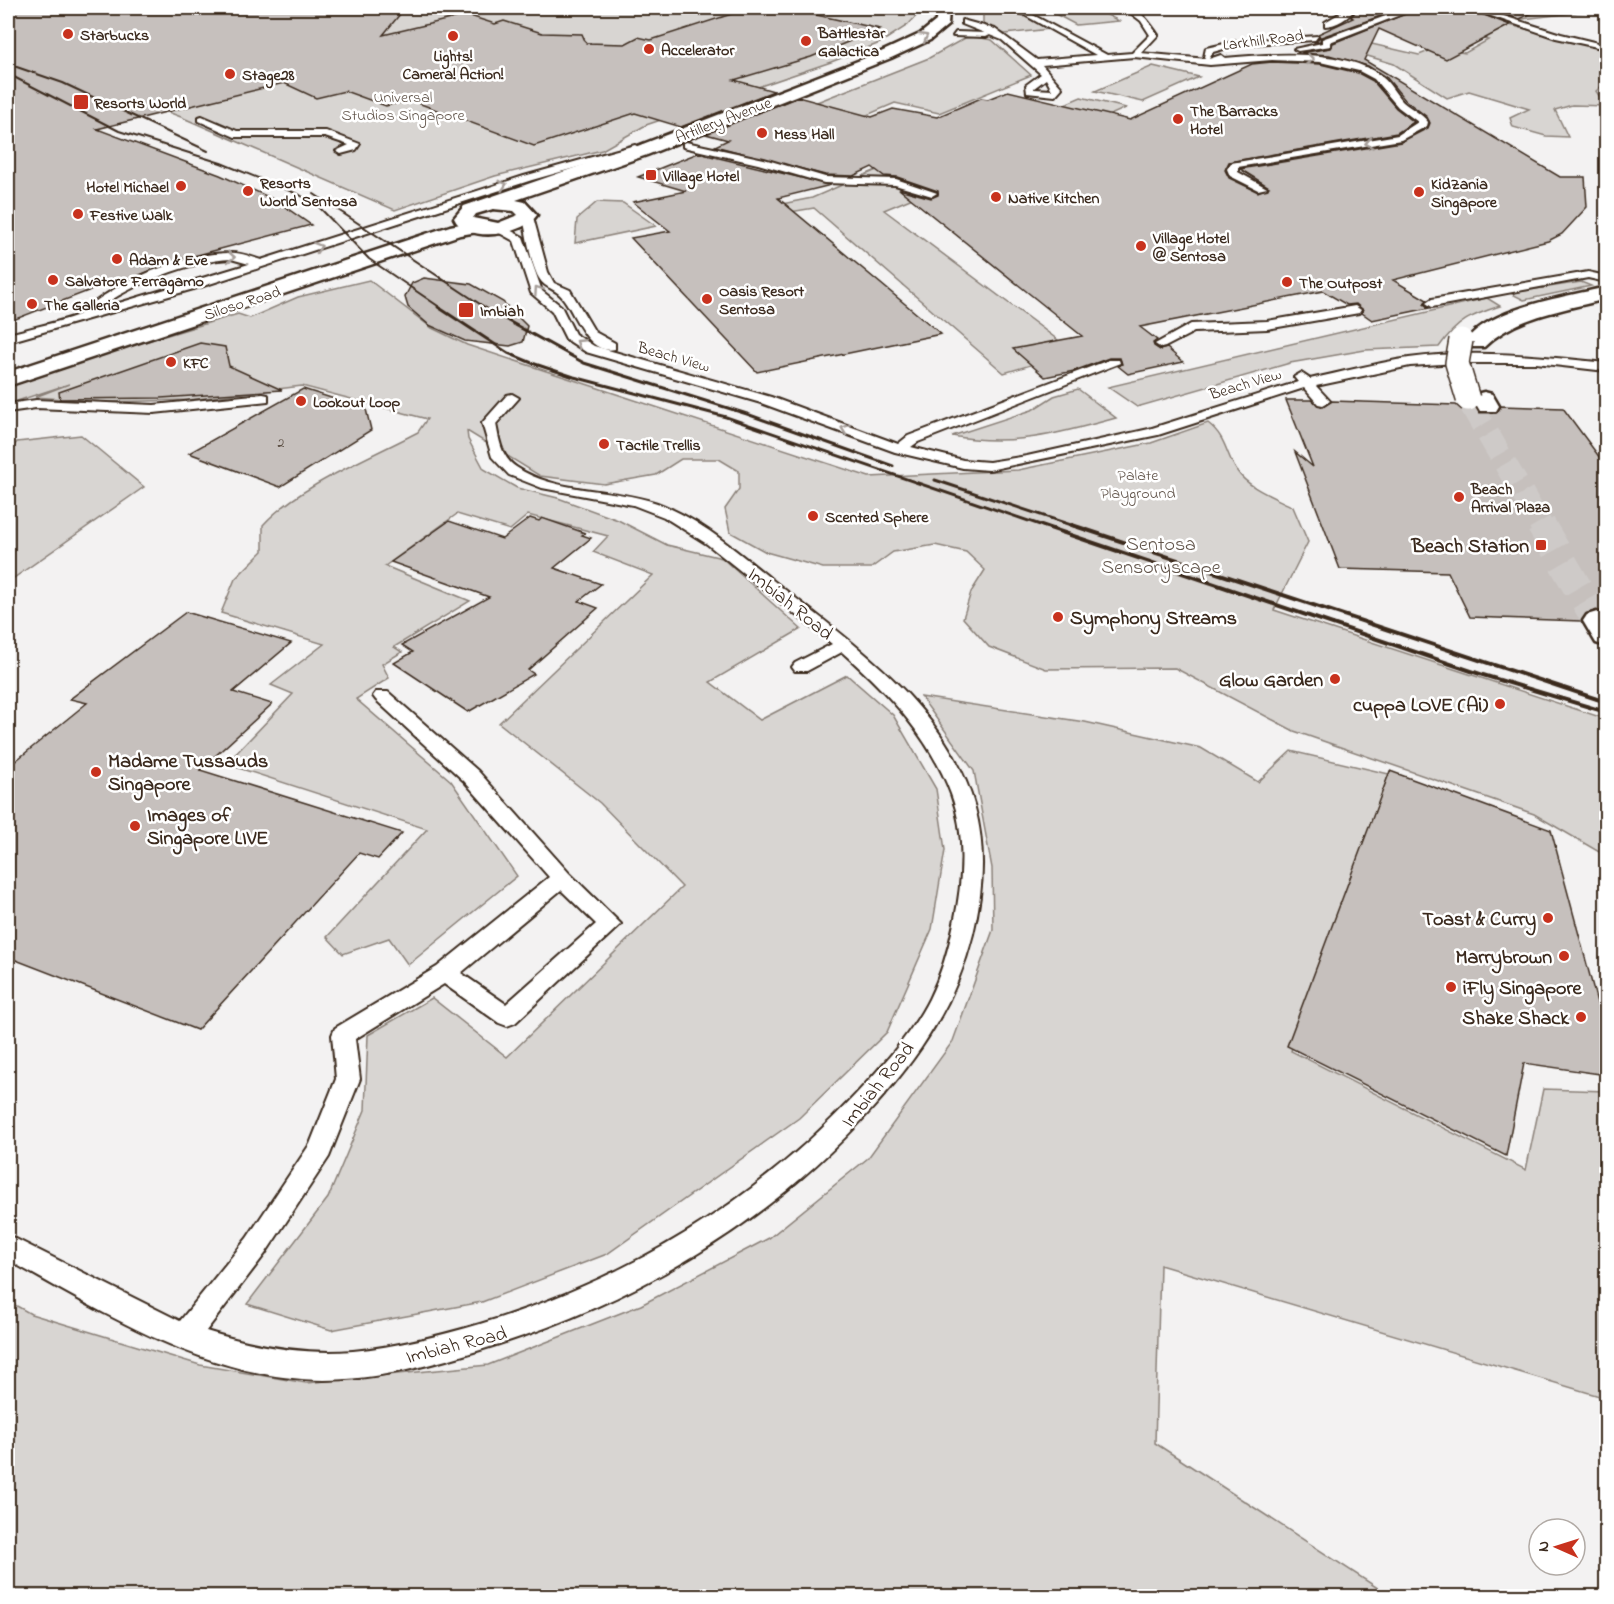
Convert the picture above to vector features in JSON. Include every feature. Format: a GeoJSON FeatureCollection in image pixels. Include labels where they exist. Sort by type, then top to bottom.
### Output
{"type":"FeatureCollection","features":[{"type":"Feature","properties":{"kind":"street","name":"Artillery Avenue"},"geometry":{"type":"LineString","coordinates":[[477,214],[498,228],[517,224],[562,191],[908,46],[925,37],[943,22],[943,8]]}},
{"type":"Feature","properties":{"kind":"street","name":"Artillery Avenue"},"geometry":{"type":"LineString","coordinates":[[477,214],[641,152],[921,53],[962,21]]}},
{"type":"Feature","properties":{"kind":"street"},"geometry":{"type":"LineString","coordinates":[[477,214],[512,204],[528,214]]}},
{"type":"Feature","properties":{"kind":"street","name":"Siloso Road"},"geometry":{"type":"LineString","coordinates":[[8,363],[477,214]]}},
{"type":"Feature","properties":{"kind":"street","name":"Siloso Road"},"geometry":{"type":"LineString","coordinates":[[8,379],[457,230],[477,214]]}},
{"type":"Feature","properties":{"kind":"street"},"geometry":{"type":"LineString","coordinates":[[1478,402],[1469,341],[1504,322],[1606,293]]}},
{"type":"Feature","properties":{"kind":"lane"},"geometry":{"type":"LineString","coordinates":[[1016,8],[1107,58]]}},
{"type":"Feature","properties":{"kind":"lane"},"geometry":{"type":"LineString","coordinates":[[1127,8],[1144,19],[1154,35],[1134,55]]}},
{"type":"Feature","properties":{"kind":"lane"},"geometry":{"type":"LineString","coordinates":[[1328,24],[1349,13],[1352,8]]}},
{"type":"Feature","properties":{"kind":"lane","name":"Larkhill Road"},"geometry":{"type":"LineString","coordinates":[[1033,63],[1134,55],[1210,63],[1243,54],[1323,47],[1328,44],[1325,41],[1414,8]]}},
{"type":"Feature","properties":{"kind":"lane"},"geometry":{"type":"LineString","coordinates":[[1472,8],[1559,36],[1606,47]]}},
{"type":"Feature","properties":{"kind":"lane"},"geometry":{"type":"LineString","coordinates":[[962,21],[1004,38]]}},
{"type":"Feature","properties":{"kind":"lane"},"geometry":{"type":"LineString","coordinates":[[962,21],[979,24],[1004,38],[1046,75]]}},
{"type":"Feature","properties":{"kind":"lane"},"geometry":{"type":"LineString","coordinates":[[1210,63],[1250,58],[1302,58],[1356,68],[1376,76],[1400,104],[1423,122],[1422,126],[1401,137],[1235,165],[1232,169],[1234,174],[1262,188]]}},
{"type":"Feature","properties":{"kind":"lane"},"geometry":{"type":"LineString","coordinates":[[202,119],[235,134],[326,134],[356,144],[353,148],[341,151]]}},
{"type":"Feature","properties":{"kind":"lane","name":"Artillery Avenue"},"geometry":{"type":"LineString","coordinates":[[680,140],[824,180],[896,182],[932,193]]}},
{"type":"Feature","properties":{"kind":"lane"},"geometry":{"type":"LineString","coordinates":[[8,338],[262,265],[508,184],[680,140]]}},
{"type":"Feature","properties":{"kind":"lane","name":"Beach View"},"geometry":{"type":"LineString","coordinates":[[528,214],[542,272],[550,285],[566,293],[590,334],[602,343],[764,389],[913,439],[967,454],[1022,453],[1141,425],[1269,382],[1304,379],[1410,362],[1457,359],[1605,361]]}},
{"type":"Feature","properties":{"kind":"lane","name":"Beach View"},"geometry":{"type":"LineString","coordinates":[[498,228],[519,239],[537,293],[557,309],[570,336],[590,349],[766,400],[900,449],[963,464],[989,465],[1028,460],[1153,432],[1283,389],[1304,379]]}},
{"type":"Feature","properties":{"kind":"lane"},"geometry":{"type":"LineString","coordinates":[[84,317],[94,304],[112,294],[205,259],[228,256],[262,265]]}},
{"type":"Feature","properties":{"kind":"lane"},"geometry":{"type":"LineString","coordinates":[[1432,303],[1588,275],[1606,279]]}},
{"type":"Feature","properties":{"kind":"lane"},"geometry":{"type":"LineString","coordinates":[[1161,344],[1191,328],[1267,325],[1355,310]]}},
{"type":"Feature","properties":{"kind":"lane"},"geometry":{"type":"LineString","coordinates":[[900,449],[913,439],[1114,363]]}},
{"type":"Feature","properties":{"kind":"lane"},"geometry":{"type":"LineString","coordinates":[[1304,379],[1323,401]]}},
{"type":"Feature","properties":{"kind":"lane"},"geometry":{"type":"LineString","coordinates":[[8,408],[36,405],[154,409],[263,398]]}},
{"type":"Feature","properties":{"kind":"lane","name":"Imbiah Road"},"geometry":{"type":"LineString","coordinates":[[8,1247],[185,1336],[231,1354],[317,1366],[384,1362],[512,1330],[626,1281],[747,1210],[832,1139],[932,1015],[955,962],[971,898],[972,846],[961,794],[931,736],[872,670],[691,525],[652,506],[598,492],[547,484],[511,471],[495,454],[489,423],[512,398]]}},
{"type":"Feature","properties":{"kind":"lane"},"geometry":{"type":"LineString","coordinates":[[801,667],[843,645]]}},
{"type":"Feature","properties":{"kind":"lane"},"geometry":{"type":"LineString","coordinates":[[382,696],[471,776],[562,878],[610,924],[507,1017],[446,973]]}},
{"type":"Feature","properties":{"kind":"lane"},"geometry":{"type":"LineString","coordinates":[[185,1336],[256,1246],[320,1149],[348,1079],[343,1035],[446,973],[562,878]]}},
{"type":"Feature","properties":{"kind":"green space","name":"Universal Studios Singapore"},"geometry":{"type":"Polygon","coordinates":[[[8,8],[919,8],[919,13],[908,25],[880,43],[646,125],[602,150],[495,176],[395,210],[181,117],[71,75],[8,57],[8,8]]]}},
{"type":"Feature","properties":{"kind":"green space"},"geometry":{"type":"Polygon","coordinates":[[[983,8],[1016,10],[1050,29],[1005,34],[983,26],[983,8]]]}},
{"type":"Feature","properties":{"kind":"green space"},"geometry":{"type":"Polygon","coordinates":[[[1044,8],[1094,8],[1119,21],[1076,25],[1044,8]]]}},
{"type":"Feature","properties":{"kind":"green space"},"geometry":{"type":"Polygon","coordinates":[[[1422,8],[1461,8],[1502,23],[1606,50],[1606,82],[1596,91],[1606,106],[1572,105],[1555,110],[1568,137],[1546,136],[1513,127],[1510,118],[1529,109],[1469,91],[1447,98],[1394,64],[1351,51],[1335,42],[1346,38],[1419,55],[1437,48],[1465,53],[1488,40],[1471,36],[1422,8]]]}},
{"type":"Feature","properties":{"kind":"green space"},"geometry":{"type":"Polygon","coordinates":[[[1579,8],[1606,8],[1606,15],[1588,11],[1514,20],[1502,17],[1579,8]]]}},
{"type":"Feature","properties":{"kind":"green space"},"geometry":{"type":"Polygon","coordinates":[[[976,37],[992,40],[1031,75],[939,113],[895,103],[853,121],[766,122],[929,58],[965,38],[976,37]]]}},
{"type":"Feature","properties":{"kind":"green space"},"geometry":{"type":"Polygon","coordinates":[[[1153,66],[1199,77],[1143,102],[1095,91],[1153,66]]]}},
{"type":"Feature","properties":{"kind":"green space"},"geometry":{"type":"Polygon","coordinates":[[[1081,97],[1126,108],[1055,140],[1009,128],[1081,97]]]}},
{"type":"Feature","properties":{"kind":"green space"},"geometry":{"type":"Polygon","coordinates":[[[948,139],[980,170],[884,210],[1074,352],[1004,373],[814,208],[784,213],[777,205],[812,198],[948,139]]]}},
{"type":"Feature","properties":{"kind":"green space"},"geometry":{"type":"Polygon","coordinates":[[[597,202],[623,203],[656,226],[575,243],[577,219],[597,202]]]}},
{"type":"Feature","properties":{"kind":"green space"},"geometry":{"type":"Polygon","coordinates":[[[369,280],[432,328],[467,345],[869,477],[1018,470],[1151,443],[1208,423],[1219,434],[1237,471],[1248,483],[1293,507],[1308,542],[1274,610],[1606,719],[1606,856],[1534,814],[1294,731],[1175,668],[1046,669],[989,647],[963,618],[971,592],[985,570],[966,552],[935,545],[893,552],[871,568],[823,568],[766,552],[730,532],[725,509],[739,489],[739,471],[719,459],[681,459],[656,475],[604,484],[540,476],[467,431],[468,439],[484,469],[517,488],[558,498],[618,520],[667,545],[722,558],[801,629],[710,682],[760,720],[847,675],[893,715],[936,789],[945,850],[932,929],[887,1032],[799,1118],[607,1254],[482,1302],[331,1330],[247,1304],[328,1198],[365,1110],[368,1035],[432,998],[507,1057],[682,887],[600,803],[499,723],[653,575],[593,552],[608,536],[528,515],[510,530],[457,514],[385,566],[470,601],[394,647],[402,652],[382,664],[389,678],[356,699],[451,781],[517,876],[408,965],[389,938],[343,954],[327,937],[427,829],[226,764],[293,694],[271,685],[324,644],[221,613],[235,579],[263,551],[263,525],[278,511],[315,485],[418,432],[427,419],[302,386],[188,400],[103,402],[35,397],[69,384],[8,404],[8,384],[23,378],[238,314],[250,318],[298,297],[369,280]]]}},
{"type":"Feature","properties":{"kind":"green space"},"geometry":{"type":"Polygon","coordinates":[[[1581,282],[1591,286],[1524,300],[1510,293],[1581,282]]]}},
{"type":"Feature","properties":{"kind":"green space"},"geometry":{"type":"Polygon","coordinates":[[[1487,298],[1500,306],[1465,320],[1439,347],[1365,350],[1290,363],[1137,407],[1108,387],[1487,298]]]}},
{"type":"Feature","properties":{"kind":"green space"},"geometry":{"type":"Polygon","coordinates":[[[1078,389],[1116,418],[1035,437],[995,440],[952,436],[1032,410],[1054,396],[1078,389]]]}},
{"type":"Feature","properties":{"kind":"green space"},"geometry":{"type":"Polygon","coordinates":[[[81,435],[144,487],[8,582],[8,453],[17,442],[81,435]]]}},
{"type":"Feature","properties":{"kind":"green space"},"geometry":{"type":"Polygon","coordinates":[[[921,697],[1085,722],[1201,748],[1258,782],[1291,751],[1389,774],[1291,1051],[1526,1170],[1543,1089],[1606,1091],[1606,1398],[1160,1265],[1155,1443],[1390,1596],[8,1596],[8,1301],[31,1314],[200,1365],[306,1383],[488,1365],[641,1305],[769,1238],[868,1158],[953,1041],[993,930],[992,868],[974,771],[921,697]]]}},
{"type":"Feature","properties":{"kind":"building","name":"Universal Studios Singapore"},"geometry":{"type":"Polygon","coordinates":[[[8,8],[405,8],[383,35],[467,15],[495,24],[504,21],[542,33],[582,34],[586,43],[625,44],[638,37],[651,40],[738,12],[739,8],[785,8],[880,29],[811,57],[734,80],[774,91],[681,127],[635,113],[534,146],[410,100],[386,106],[345,91],[316,98],[284,83],[97,129],[220,175],[275,200],[311,225],[171,262],[121,283],[114,281],[8,322],[8,8]]]}},
{"type":"Feature","properties":{"kind":"building"},"geometry":{"type":"Polygon","coordinates":[[[1358,8],[1403,8],[1321,37],[1320,41],[1315,42],[1320,37],[1318,34],[1353,18],[1351,17],[1358,8]]]}},
{"type":"Feature","properties":{"kind":"building"},"geometry":{"type":"Polygon","coordinates":[[[1420,8],[1466,8],[1510,25],[1446,59],[1379,29],[1364,60],[1560,177],[1585,177],[1587,207],[1562,234],[1548,241],[1393,280],[1427,300],[1424,304],[1429,308],[1372,320],[1362,313],[1363,310],[1356,304],[1347,305],[1323,291],[1140,327],[1157,340],[1153,343],[1154,346],[1160,350],[1167,348],[1183,362],[1128,374],[1118,366],[1122,364],[1120,358],[1109,358],[1074,371],[1045,377],[1013,349],[1082,336],[899,189],[931,198],[938,195],[938,191],[897,177],[884,176],[872,167],[853,176],[825,175],[715,146],[728,140],[706,134],[798,97],[872,117],[893,109],[937,117],[981,98],[988,99],[1008,91],[1130,120],[1252,64],[1272,62],[1320,64],[1358,73],[1373,81],[1396,108],[1414,122],[1397,133],[1229,162],[1225,170],[1229,178],[1258,192],[1269,187],[1240,169],[1401,142],[1428,128],[1430,123],[1427,117],[1405,100],[1387,78],[1368,66],[1329,55],[1301,53],[1331,48],[1333,43],[1420,8]]]}},
{"type":"Feature","properties":{"kind":"building"},"geometry":{"type":"Polygon","coordinates":[[[1484,8],[1542,8],[1520,19],[1484,8]]]}},
{"type":"Feature","properties":{"kind":"building"},"geometry":{"type":"Polygon","coordinates":[[[698,153],[831,185],[778,198],[941,334],[757,372],[631,238],[670,231],[633,202],[686,191],[638,177],[698,153]]]}},
{"type":"Feature","properties":{"kind":"building"},"geometry":{"type":"Polygon","coordinates":[[[424,278],[471,284],[503,302],[527,326],[523,342],[510,346],[465,341],[429,325],[408,307],[405,297],[412,283],[424,278]]]}},
{"type":"Feature","properties":{"kind":"building"},"geometry":{"type":"Polygon","coordinates":[[[200,343],[225,347],[229,366],[282,390],[161,398],[60,399],[59,392],[200,343]]]}},
{"type":"Feature","properties":{"kind":"building"},"geometry":{"type":"Polygon","coordinates":[[[303,389],[366,409],[371,430],[280,487],[189,453],[303,389]]]}},
{"type":"Feature","properties":{"kind":"building","name":"Beach Arrival Plaza"},"geometry":{"type":"Polygon","coordinates":[[[1286,400],[1312,400],[1323,407],[1332,401],[1456,405],[1464,412],[1477,410],[1480,413],[1496,413],[1501,406],[1563,408],[1606,466],[1606,613],[1596,610],[1586,613],[1581,621],[1470,617],[1448,572],[1340,569],[1295,452],[1313,467],[1286,400]]]}},
{"type":"Feature","properties":{"kind":"building"},"geometry":{"type":"Polygon","coordinates":[[[530,518],[539,521],[542,518],[585,533],[582,535],[591,538],[554,568],[601,584],[579,601],[598,608],[528,670],[534,674],[468,712],[394,663],[413,652],[402,645],[489,597],[391,562],[449,521],[502,539],[530,518]]]}},
{"type":"Feature","properties":{"kind":"building","name":"Images of Singapore LIVE"},"geometry":{"type":"Polygon","coordinates":[[[186,612],[291,643],[233,692],[272,704],[200,770],[402,833],[378,859],[359,853],[197,1030],[8,957],[8,767],[87,703],[70,699],[186,612]]]}},
{"type":"Feature","properties":{"kind":"building","name":"iFly Singapore"},"geometry":{"type":"Polygon","coordinates":[[[1390,771],[1551,830],[1606,1036],[1606,1075],[1524,1063],[1506,1156],[1287,1046],[1390,771]]]}},
{"type":"Feature","properties":{"kind":"tunnel"},"geometry":{"type":"LineString","coordinates":[[1471,405],[1542,527]]}},
{"type":"Feature","properties":{"kind":"tunnel"},"geometry":{"type":"LineString","coordinates":[[1541,525],[1597,621]]}},
{"type":"Feature","properties":{"kind":"railway"},"geometry":{"type":"LineString","coordinates":[[8,64],[63,83],[208,151]]}},
{"type":"Feature","properties":{"kind":"railway"},"geometry":{"type":"LineString","coordinates":[[8,74],[119,131],[221,163],[300,195],[320,208],[369,259],[441,308]]}},
{"type":"Feature","properties":{"kind":"railway"},"geometry":{"type":"LineString","coordinates":[[314,194],[486,308]]}},
{"type":"Feature","properties":{"kind":"railway"},"geometry":{"type":"LineString","coordinates":[[438,307],[508,353],[532,363],[574,377],[726,417],[1046,527]]}},
{"type":"Feature","properties":{"kind":"railway"},"geometry":{"type":"LineString","coordinates":[[483,307],[584,363],[747,414],[893,466]]}},
{"type":"Feature","properties":{"kind":"railway"},"geometry":{"type":"LineString","coordinates":[[935,480],[1077,527]]}},
{"type":"Feature","properties":{"kind":"railway"},"geometry":{"type":"LineString","coordinates":[[1041,525],[1483,675],[1606,712]]}},
{"type":"Feature","properties":{"kind":"railway"},"geometry":{"type":"LineString","coordinates":[[1072,525],[1606,702]]}},
{"type":"Feature","properties":{"kind":"place","name":"Starbucks"},"geometry":{"type":"Point","coordinates":[68,34]}},
{"type":"Feature","properties":{"kind":"place","name":"Lights! Camera! Action!"},"geometry":{"type":"Point","coordinates":[453,36]}},
{"type":"Feature","properties":{"kind":"place","name":"Battlestar Galactica"},"geometry":{"type":"Point","coordinates":[806,41]}},
{"type":"Feature","properties":{"kind":"place","name":"Accelerator"},"geometry":{"type":"Point","coordinates":[649,49]}},
{"type":"Feature","properties":{"kind":"place","name":"Stage28"},"geometry":{"type":"Point","coordinates":[230,74]}},
{"type":"Feature","properties":{"kind":"place","name":"Resorts World"},"geometry":{"type":"Point","coordinates":[81,102]}},
{"type":"Feature","properties":{"kind":"place","name":"The Barracks Hotel"},"geometry":{"type":"Point","coordinates":[1178,119]}},
{"type":"Feature","properties":{"kind":"place","name":"Mess Hall"},"geometry":{"type":"Point","coordinates":[762,133]}},
{"type":"Feature","properties":{"kind":"place","name":"Village Hotel"},"geometry":{"type":"Point","coordinates":[651,175]}},
{"type":"Feature","properties":{"kind":"place","name":"Hotel Michael"},"geometry":{"type":"Point","coordinates":[181,186]}},
{"type":"Feature","properties":{"kind":"place","name":"Resorts World Sentosa"},"geometry":{"type":"Point","coordinates":[248,191]}},
{"type":"Feature","properties":{"kind":"place","name":"KidZania Singapore"},"geometry":{"type":"Point","coordinates":[1419,192]}},
{"type":"Feature","properties":{"kind":"place","name":"Native Kitchen"},"geometry":{"type":"Point","coordinates":[996,197]}},
{"type":"Feature","properties":{"kind":"place","name":"Festive Walk"},"geometry":{"type":"Point","coordinates":[78,214]}},
{"type":"Feature","properties":{"kind":"place","name":"Village Hotel @ Sentosa"},"geometry":{"type":"Point","coordinates":[1141,246]}},
{"type":"Feature","properties":{"kind":"place","name":"Adam & Eve"},"geometry":{"type":"Point","coordinates":[117,259]}},
{"type":"Feature","properties":{"kind":"place","name":"Salvatore Ferragamo"},"geometry":{"type":"Point","coordinates":[53,280]}},
{"type":"Feature","properties":{"kind":"place","name":"The Outpost"},"geometry":{"type":"Point","coordinates":[1287,282]}},
{"type":"Feature","properties":{"kind":"place","name":"Oasis Resort Sentosa"},"geometry":{"type":"Point","coordinates":[707,299]}},
{"type":"Feature","properties":{"kind":"place","name":"The Galleria"},"geometry":{"type":"Point","coordinates":[32,304]}},
{"type":"Feature","properties":{"kind":"place","name":"Imbiah"},"geometry":{"type":"Point","coordinates":[466,310]}},
{"type":"Feature","properties":{"kind":"place","name":"KFC"},"geometry":{"type":"Point","coordinates":[171,362]}},
{"type":"Feature","properties":{"kind":"place","name":"Lookout Loop"},"geometry":{"type":"Point","coordinates":[301,401]}},
{"type":"Feature","properties":{"kind":"place","name":"Tactile Trellis"},"geometry":{"type":"Point","coordinates":[604,444]}},
{"type":"Feature","properties":{"kind":"place","name":"Beach Arrival Plaza"},"geometry":{"type":"Point","coordinates":[1459,497]}},
{"type":"Feature","properties":{"kind":"place","name":"Scented Sphere"},"geometry":{"type":"Point","coordinates":[813,516]}},
{"type":"Feature","properties":{"kind":"place","name":"Beach Station"},"geometry":{"type":"Point","coordinates":[1541,545]}},
{"type":"Feature","properties":{"kind":"place","name":"Symphony Streams"},"geometry":{"type":"Point","coordinates":[1058,617]}},
{"type":"Feature","properties":{"kind":"place","name":"Glow Garden"},"geometry":{"type":"Point","coordinates":[1335,679]}},
{"type":"Feature","properties":{"kind":"place","name":"cuppa LOVE (Ai)"},"geometry":{"type":"Point","coordinates":[1500,704]}},
{"type":"Feature","properties":{"kind":"place","name":"Madame Tussauds Singapore"},"geometry":{"type":"Point","coordinates":[96,772]}},
{"type":"Feature","properties":{"kind":"place","name":"Images of Singapore LIVE"},"geometry":{"type":"Point","coordinates":[135,826]}},
{"type":"Feature","properties":{"kind":"place","name":"Toast & Curry"},"geometry":{"type":"Point","coordinates":[1548,918]}},
{"type":"Feature","properties":{"kind":"place","name":"Marrybrown"},"geometry":{"type":"Point","coordinates":[1564,956]}},
{"type":"Feature","properties":{"kind":"place","name":"iFly Singapore"},"geometry":{"type":"Point","coordinates":[1451,987]}},
{"type":"Feature","properties":{"kind":"place","name":"Shake Shack"},"geometry":{"type":"Point","coordinates":[1581,1017]}},
{"type":"Feature","properties":{"kind":"park label","name":"Palate Playground"},"geometry":{"type":"Point","coordinates":[1138,483]}},
{"type":"Feature","properties":{"kind":"park label","name":"Sentosa Sensoryscape"},"geometry":{"type":"Point","coordinates":[1161,554]}}]}
